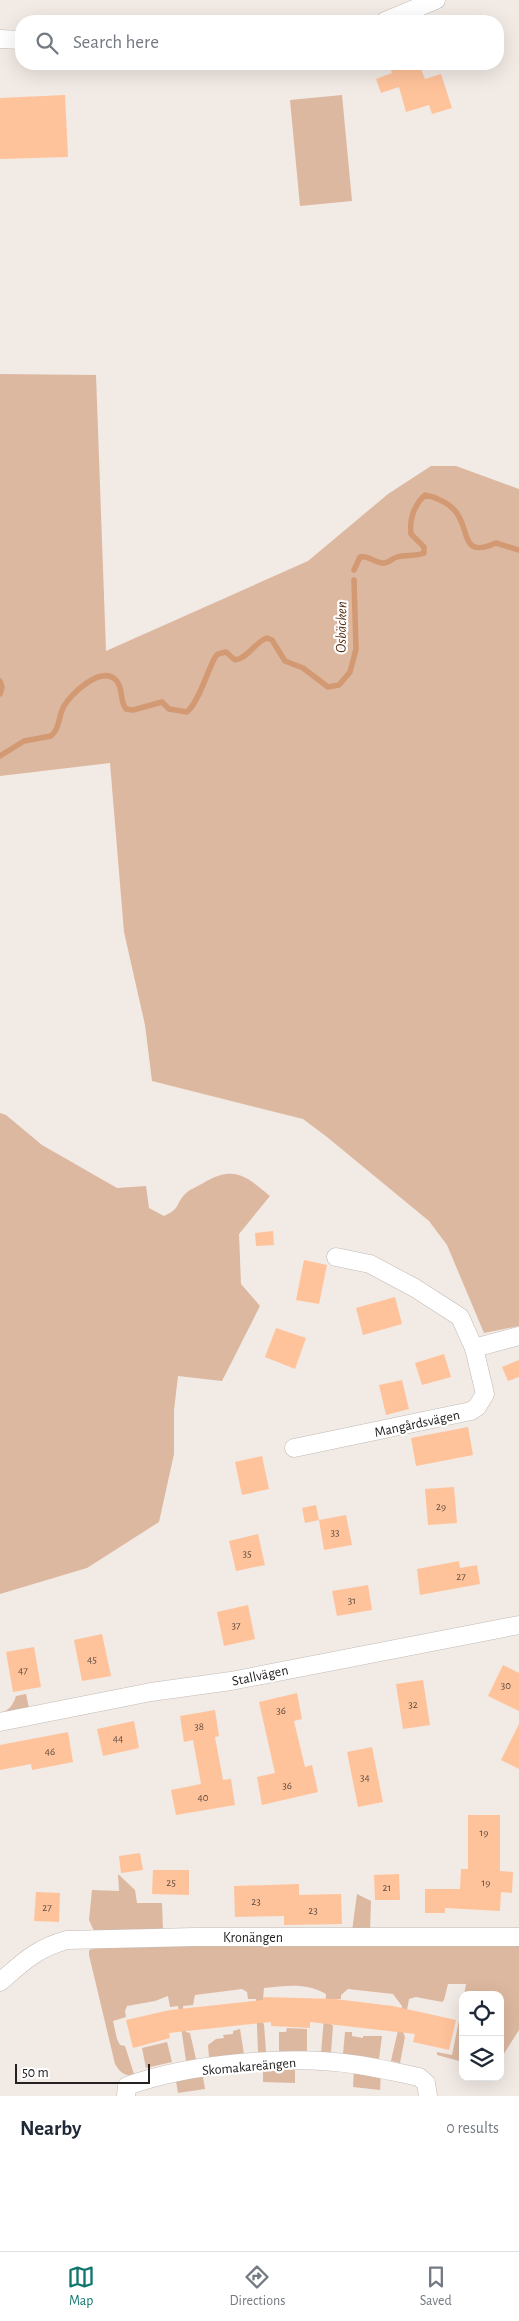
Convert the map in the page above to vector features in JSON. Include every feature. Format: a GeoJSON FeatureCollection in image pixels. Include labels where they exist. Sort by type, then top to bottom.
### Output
{"type":"FeatureCollection","features":[{"type":"Feature","properties":{"kind":"street"},"geometry":{"type":"LineString","coordinates":[[400,15],[436,0]]}},
{"type":"Feature","properties":{"kind":"street"},"geometry":{"type":"LineString","coordinates":[[0,39],[15,40]]}},
{"type":"Feature","properties":{"kind":"street","name":"Mangårdsvägen"},"geometry":{"type":"LineString","coordinates":[[294,1448],[472,1411],[478,1407],[485,1394],[474,1348],[460,1317],[415,1288],[370,1264],[336,1257]]}},
{"type":"Feature","properties":{"kind":"street"},"geometry":{"type":"LineString","coordinates":[[474,1348],[519,1336]]}},
{"type":"Feature","properties":{"kind":"street","name":"Stallvägen"},"geometry":{"type":"LineString","coordinates":[[0,1722],[151,1692],[231,1681],[519,1625]]}},
{"type":"Feature","properties":{"kind":"street","name":"Kronängen"},"geometry":{"type":"LineString","coordinates":[[0,1982],[33,1953],[49,1945],[67,1940],[194,1937],[519,1937]]}},
{"type":"Feature","properties":{"kind":"street","name":"Skomakareängen"},"geometry":{"type":"LineString","coordinates":[[126,2096],[127,2086],[143,2080],[212,2067],[283,2060],[357,2064],[419,2076],[426,2083],[428,2096]]}},
{"type":"Feature","properties":{"kind":"shaded area"},"geometry":{"type":"Polygon","coordinates":[[[342,95],[352,201],[300,206],[290,100],[342,95]]]}},
{"type":"Feature","properties":{"kind":"shaded area"},"geometry":{"type":"Polygon","coordinates":[[[0,374],[96,375],[106,651],[308,561],[388,494],[431,466],[456,466],[519,489],[519,1326],[484,1333],[447,1245],[429,1221],[303,1119],[152,1081],[145,1025],[124,932],[110,763],[0,776],[0,374]]]}},
{"type":"Feature","properties":{"kind":"shaded area"},"geometry":{"type":"Polygon","coordinates":[[[0,1113],[6,1115],[42,1145],[117,1188],[146,1186],[149,1208],[164,1216],[175,1208],[189,1191],[215,1177],[225,1174],[233,1174],[247,1179],[270,1196],[239,1234],[241,1284],[260,1306],[222,1381],[178,1376],[174,1410],[174,1454],[159,1522],[87,1568],[0,1594],[0,1113]]]}},
{"type":"Feature","properties":{"kind":"shaded area"},"geometry":{"type":"Polygon","coordinates":[[[26,1694],[29,1708],[0,1716],[0,1713],[6,1711],[14,1702],[16,1696],[26,1694]]]}},
{"type":"Feature","properties":{"kind":"shaded area"},"geometry":{"type":"Polygon","coordinates":[[[118,1874],[135,1890],[137,1903],[162,1903],[163,1930],[96,1931],[93,1929],[89,1920],[92,1890],[119,1891],[118,1874]]]}},
{"type":"Feature","properties":{"kind":"shaded area"},"geometry":{"type":"Polygon","coordinates":[[[357,1894],[371,1901],[370,1932],[352,1931],[357,1894]]]}},
{"type":"Feature","properties":{"kind":"shaded area"},"geometry":{"type":"Polygon","coordinates":[[[519,1939],[519,2030],[504,2054],[504,1991],[465,1991],[466,1984],[448,1984],[442,2002],[416,1997],[409,1999],[400,2063],[391,2061],[402,2006],[393,1994],[348,1989],[341,1995],[341,1999],[333,1999],[330,2023],[333,2026],[331,2053],[321,2053],[326,1994],[303,1986],[264,1988],[261,2021],[264,2024],[266,2052],[258,2052],[256,1999],[248,1999],[247,1992],[242,1989],[195,1995],[193,2005],[183,2006],[186,2032],[190,2033],[196,2059],[186,2061],[178,2006],[170,2007],[168,1996],[155,2001],[127,2006],[125,2011],[126,2017],[113,2021],[117,2039],[120,2045],[125,2046],[134,2074],[128,2075],[123,2073],[115,2064],[89,1955],[89,1950],[120,1941],[519,1939]]]}},
{"type":"Feature","properties":{"kind":"shaded area"},"geometry":{"type":"Polygon","coordinates":[[[459,2021],[459,2061],[437,2055],[437,2052],[452,2055],[459,2021]]]}},
{"type":"Feature","properties":{"kind":"shaded area"},"geometry":{"type":"Polygon","coordinates":[[[287,2028],[307,2029],[307,2052],[279,2052],[279,2032],[286,2032],[287,2028]]]}},
{"type":"Feature","properties":{"kind":"shaded area"},"geometry":{"type":"Polygon","coordinates":[[[240,2029],[244,2054],[209,2057],[208,2045],[216,2039],[224,2038],[223,2035],[233,2034],[233,2031],[240,2029]]]}},
{"type":"Feature","properties":{"kind":"shaded area"},"geometry":{"type":"Polygon","coordinates":[[[345,2032],[352,2032],[352,2036],[363,2038],[363,2036],[382,2036],[379,2059],[343,2054],[345,2032]]]}},
{"type":"Feature","properties":{"kind":"shaded area"},"geometry":{"type":"Polygon","coordinates":[[[167,2042],[172,2062],[146,2068],[142,2048],[167,2042]]]}},
{"type":"Feature","properties":{"kind":"shaded area"},"geometry":{"type":"Polygon","coordinates":[[[295,2064],[295,2083],[263,2082],[263,2065],[295,2064]]]}},
{"type":"Feature","properties":{"kind":"shaded area"},"geometry":{"type":"Polygon","coordinates":[[[354,2068],[381,2071],[380,2090],[353,2087],[354,2068]]]}},
{"type":"Feature","properties":{"kind":"shaded area"},"geometry":{"type":"Polygon","coordinates":[[[202,2071],[205,2089],[178,2093],[175,2076],[202,2071]]]}},
{"type":"Feature","properties":{"kind":"building"},"geometry":{"type":"Polygon","coordinates":[[[391,70],[421,70],[425,79],[441,74],[452,108],[432,114],[429,105],[406,112],[399,87],[381,93],[376,79],[392,73],[391,70]]]}},
{"type":"Feature","properties":{"kind":"building"},"geometry":{"type":"Polygon","coordinates":[[[65,95],[68,157],[0,159],[0,98],[65,95]]]}},
{"type":"Feature","properties":{"kind":"building"},"geometry":{"type":"Polygon","coordinates":[[[273,1231],[274,1245],[256,1246],[255,1233],[273,1231]]]}},
{"type":"Feature","properties":{"kind":"building"},"geometry":{"type":"Polygon","coordinates":[[[304,1260],[327,1265],[319,1304],[296,1300],[304,1260]]]}},
{"type":"Feature","properties":{"kind":"building"},"geometry":{"type":"Polygon","coordinates":[[[395,1297],[402,1324],[363,1335],[356,1308],[395,1297]]]}},
{"type":"Feature","properties":{"kind":"building"},"geometry":{"type":"Polygon","coordinates":[[[276,1328],[306,1338],[295,1369],[265,1357],[276,1328]]]}},
{"type":"Feature","properties":{"kind":"building"},"geometry":{"type":"Polygon","coordinates":[[[444,1354],[451,1377],[422,1385],[415,1363],[444,1354]]]}},
{"type":"Feature","properties":{"kind":"building"},"geometry":{"type":"Polygon","coordinates":[[[519,1360],[519,1377],[508,1381],[502,1367],[519,1360]]]}},
{"type":"Feature","properties":{"kind":"building"},"geometry":{"type":"Polygon","coordinates":[[[402,1380],[409,1409],[386,1415],[379,1385],[402,1380]]]}},
{"type":"Feature","properties":{"kind":"building"},"geometry":{"type":"Polygon","coordinates":[[[468,1427],[473,1455],[416,1466],[411,1438],[468,1427]]]}},
{"type":"Feature","properties":{"kind":"building"},"geometry":{"type":"Polygon","coordinates":[[[262,1456],[269,1489],[242,1495],[235,1462],[262,1456]]]}},
{"type":"Feature","properties":{"kind":"building"},"geometry":{"type":"Polygon","coordinates":[[[454,1487],[457,1523],[428,1525],[425,1489],[454,1487]]]}},
{"type":"Feature","properties":{"kind":"building"},"geometry":{"type":"Polygon","coordinates":[[[316,1505],[319,1520],[305,1523],[302,1508],[316,1505]]]}},
{"type":"Feature","properties":{"kind":"building"},"geometry":{"type":"Polygon","coordinates":[[[346,1515],[352,1545],[324,1550],[319,1520],[346,1515]]]}},
{"type":"Feature","properties":{"kind":"building"},"geometry":{"type":"Polygon","coordinates":[[[258,1534],[265,1565],[236,1571],[229,1541],[258,1534]]]}},
{"type":"Feature","properties":{"kind":"building"},"geometry":{"type":"Polygon","coordinates":[[[459,1561],[460,1568],[477,1565],[480,1584],[420,1595],[417,1569],[459,1561]]]}},
{"type":"Feature","properties":{"kind":"building"},"geometry":{"type":"Polygon","coordinates":[[[368,1585],[372,1610],[337,1616],[332,1591],[368,1585]]]}},
{"type":"Feature","properties":{"kind":"building"},"geometry":{"type":"Polygon","coordinates":[[[248,1605],[255,1639],[224,1646],[217,1612],[248,1605]]]}},
{"type":"Feature","properties":{"kind":"building"},"geometry":{"type":"Polygon","coordinates":[[[102,1634],[111,1676],[82,1681],[74,1640],[102,1634]]]}},
{"type":"Feature","properties":{"kind":"building"},"geometry":{"type":"Polygon","coordinates":[[[34,1647],[41,1687],[13,1692],[6,1652],[34,1647]]]}},
{"type":"Feature","properties":{"kind":"building"},"geometry":{"type":"Polygon","coordinates":[[[503,1665],[519,1673],[519,1711],[488,1696],[503,1665]]]}},
{"type":"Feature","properties":{"kind":"building"},"geometry":{"type":"Polygon","coordinates":[[[423,1680],[430,1725],[403,1729],[396,1684],[423,1680]]]}},
{"type":"Feature","properties":{"kind":"building"},"geometry":{"type":"Polygon","coordinates":[[[297,1693],[302,1719],[294,1721],[305,1767],[312,1765],[318,1792],[262,1805],[257,1777],[275,1773],[259,1702],[297,1693]]]}},
{"type":"Feature","properties":{"kind":"building"},"geometry":{"type":"Polygon","coordinates":[[[215,1710],[219,1736],[215,1737],[223,1780],[231,1779],[235,1805],[176,1815],[171,1790],[201,1784],[193,1740],[184,1742],[180,1716],[215,1710]]]}},
{"type":"Feature","properties":{"kind":"building"},"geometry":{"type":"Polygon","coordinates":[[[134,1721],[139,1748],[103,1756],[97,1729],[134,1721]]]}},
{"type":"Feature","properties":{"kind":"building"},"geometry":{"type":"Polygon","coordinates":[[[519,1724],[519,1769],[501,1760],[519,1724]]]}},
{"type":"Feature","properties":{"kind":"building"},"geometry":{"type":"Polygon","coordinates":[[[68,1732],[73,1762],[32,1770],[31,1764],[0,1770],[0,1745],[68,1732]]]}},
{"type":"Feature","properties":{"kind":"building"},"geometry":{"type":"Polygon","coordinates":[[[372,1747],[383,1802],[358,1807],[347,1752],[372,1747]]]}},
{"type":"Feature","properties":{"kind":"building"},"geometry":{"type":"Polygon","coordinates":[[[468,1815],[500,1815],[500,1871],[513,1872],[512,1893],[501,1892],[500,1911],[445,1908],[445,1913],[425,1913],[425,1889],[460,1889],[461,1869],[468,1869],[468,1815]]]}},
{"type":"Feature","properties":{"kind":"building"},"geometry":{"type":"Polygon","coordinates":[[[140,1853],[143,1870],[121,1873],[119,1856],[140,1853]]]}},
{"type":"Feature","properties":{"kind":"building"},"geometry":{"type":"Polygon","coordinates":[[[153,1870],[189,1870],[189,1895],[152,1894],[153,1870]]]}},
{"type":"Feature","properties":{"kind":"building"},"geometry":{"type":"Polygon","coordinates":[[[399,1874],[400,1900],[375,1900],[374,1875],[399,1874]]]}},
{"type":"Feature","properties":{"kind":"building"},"geometry":{"type":"Polygon","coordinates":[[[299,1884],[299,1895],[341,1894],[342,1924],[284,1925],[284,1916],[235,1917],[234,1886],[299,1884]]]}},
{"type":"Feature","properties":{"kind":"building"},"geometry":{"type":"Polygon","coordinates":[[[36,1892],[60,1893],[59,1922],[34,1921],[36,1892]]]}},
{"type":"Feature","properties":{"kind":"building"},"geometry":{"type":"Polygon","coordinates":[[[263,1997],[335,1999],[393,2006],[456,2020],[449,2050],[413,2042],[415,2034],[310,2022],[310,2028],[271,2026],[271,2022],[169,2033],[170,2038],[133,2048],[126,2020],[170,2010],[263,2000],[263,1997]]]}},
{"type":"Feature","properties":{"kind":"waterway","name":"Osbäcken"},"geometry":{"type":"LineString","coordinates":[[354,570],[360,557],[384,563],[400,556],[424,553],[424,547],[411,534],[411,529],[415,508],[425,495],[434,497],[455,511],[472,546],[477,548],[496,543],[519,550]]}},
{"type":"Feature","properties":{"kind":"waterway","name":"Osbäcken"},"geometry":{"type":"LineString","coordinates":[[0,756],[24,741],[51,736],[54,733],[63,708],[72,696],[86,683],[102,676],[110,676],[116,680],[126,709],[133,710],[162,702],[169,709],[187,712],[197,698],[212,663],[218,654],[226,652],[235,660],[239,659],[267,638],[272,640],[285,661],[303,668],[328,687],[339,685],[350,672],[356,649],[354,580]]}},
{"type":"Feature","properties":{"kind":"waterway","name":"Osbäcken"},"geometry":{"type":"LineString","coordinates":[[0,681],[2,687],[0,694]]}}]}
